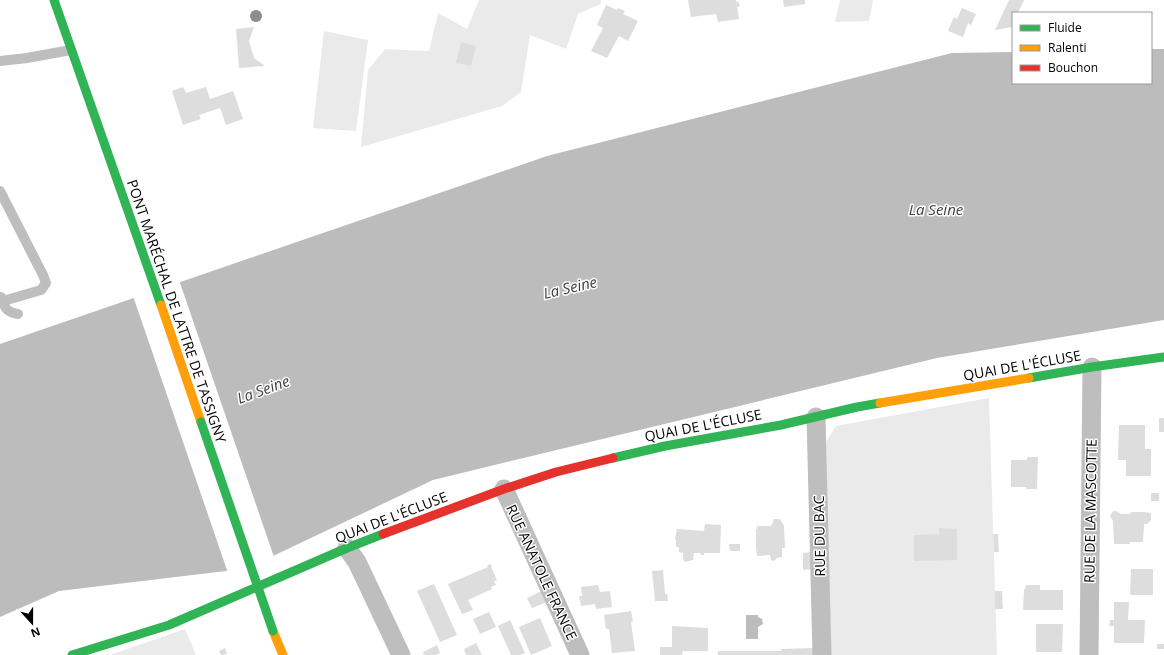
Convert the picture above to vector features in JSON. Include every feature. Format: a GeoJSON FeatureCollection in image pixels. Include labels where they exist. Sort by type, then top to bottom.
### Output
{"type":"FeatureCollection","features":[{"type":"Feature","properties":{"kind":"street","name":"PONT MARÉCHAL DE LATTRE DE TASSIGNY"},"geometry":{"type":"LineString","coordinates":[[54,0],[273,631]]}},
{"type":"Feature","properties":{"kind":"street","name":"QUAI DE L'ÉCLUSE"},"geometry":{"type":"LineString","coordinates":[[72,655],[169,625],[347,548],[504,489],[556,472],[664,446],[781,425],[857,407],[1092,366],[1164,357]]}},
{"type":"Feature","properties":{"kind":"street","name":"RUE DE LA MASCOTTE"},"geometry":{"type":"LineString","coordinates":[[1089,655],[1092,366]]}},
{"type":"Feature","properties":{"kind":"street","name":"RUE DU BAC"},"geometry":{"type":"LineString","coordinates":[[816,417],[822,655]]}},
{"type":"Feature","properties":{"kind":"street","name":"RUE ANATOLE FRANCE"},"geometry":{"type":"LineString","coordinates":[[504,489],[580,655]]}},
{"type":"Feature","properties":{"kind":"street"},"geometry":{"type":"LineString","coordinates":[[347,548],[357,562],[400,655]]}},
{"type":"Feature","properties":{"kind":"street"},"geometry":{"type":"LineString","coordinates":[[273,631],[277,655]]}},
{"type":"Feature","properties":{"kind":"street"},"geometry":{"type":"LineString","coordinates":[[273,631],[283,655]]}},
{"type":"Feature","properties":{"kind":"lane"},"geometry":{"type":"LineString","coordinates":[[0,61],[71,50]]}},
{"type":"Feature","properties":{"kind":"lane"},"geometry":{"type":"LineString","coordinates":[[0,191],[46,283],[40,290],[1,298],[6,310],[10,313],[18,314]]}},
{"type":"Feature","properties":{"kind":"shaded area"},"geometry":{"type":"Polygon","coordinates":[[[479,0],[601,0],[601,4],[578,14],[566,49],[530,35],[521,92],[502,106],[361,147],[368,70],[385,49],[429,51],[438,13],[467,29],[479,0]]]}},
{"type":"Feature","properties":{"kind":"shaded area"},"geometry":{"type":"Polygon","coordinates":[[[840,0],[873,0],[869,21],[835,22],[840,0]]]}},
{"type":"Feature","properties":{"kind":"shaded area"},"geometry":{"type":"Polygon","coordinates":[[[324,31],[368,40],[356,131],[313,128],[324,31]]]}},
{"type":"Feature","properties":{"kind":"shaded area"},"geometry":{"type":"Polygon","coordinates":[[[989,398],[997,655],[831,655],[826,442],[836,426],[989,398]]]}},
{"type":"Feature","properties":{"kind":"shaded area"},"geometry":{"type":"Polygon","coordinates":[[[185,629],[196,655],[110,655],[185,629]]]}},
{"type":"Feature","properties":{"kind":"water","name":"La Seine"},"geometry":{"type":"Polygon","coordinates":[[[1152,49],[1164,49],[1164,320],[937,358],[433,480],[273,556],[226,571],[59,591],[0,617],[0,344],[547,156],[952,53],[1012,52],[1012,84],[1152,84],[1152,49]]]}},
{"type":"Feature","properties":{"kind":"water"},"geometry":{"type":"Polygon","coordinates":[[[746,615],[758,615],[758,617],[762,619],[763,624],[758,627],[758,639],[746,639],[746,615]]]}},
{"type":"Feature","properties":{"kind":"pier"},"geometry":{"type":"Polygon","coordinates":[[[179,280],[274,557],[228,573],[133,296],[179,280]]]}},
{"type":"Feature","properties":{"kind":"building"},"geometry":{"type":"Polygon","coordinates":[[[688,0],[736,0],[740,6],[737,7],[739,19],[718,22],[716,14],[691,17],[688,0]]]}},
{"type":"Feature","properties":{"kind":"building"},"geometry":{"type":"Polygon","coordinates":[[[783,0],[805,0],[805,4],[784,7],[783,0]]]}},
{"type":"Feature","properties":{"kind":"building"},"geometry":{"type":"Polygon","coordinates":[[[1009,0],[1024,0],[1018,12],[1012,12],[1012,27],[995,30],[1009,0]]]}},
{"type":"Feature","properties":{"kind":"building"},"geometry":{"type":"Polygon","coordinates":[[[606,5],[617,10],[618,8],[625,11],[623,14],[638,21],[628,41],[619,36],[607,58],[591,51],[603,28],[597,25],[606,5]]]}},
{"type":"Feature","properties":{"kind":"building"},"geometry":{"type":"Polygon","coordinates":[[[962,8],[976,14],[971,25],[968,23],[963,37],[948,31],[954,17],[957,19],[962,8]]]}},
{"type":"Feature","properties":{"kind":"building"},"geometry":{"type":"Polygon","coordinates":[[[254,27],[249,41],[254,58],[265,66],[239,68],[236,29],[254,27]]]}},
{"type":"Feature","properties":{"kind":"building"},"geometry":{"type":"Polygon","coordinates":[[[461,42],[476,46],[471,66],[456,63],[461,42]]]}},
{"type":"Feature","properties":{"kind":"building"},"geometry":{"type":"Polygon","coordinates":[[[183,87],[186,93],[206,87],[210,99],[233,91],[243,119],[226,125],[220,108],[199,115],[201,119],[183,125],[172,91],[183,87]]]}},
{"type":"Feature","properties":{"kind":"building"},"geometry":{"type":"Polygon","coordinates":[[[1159,418],[1164,418],[1164,432],[1159,432],[1159,418]]]}},
{"type":"Feature","properties":{"kind":"building"},"geometry":{"type":"Polygon","coordinates":[[[1119,425],[1145,425],[1145,449],[1151,449],[1151,476],[1126,476],[1126,460],[1118,460],[1119,425]]]}},
{"type":"Feature","properties":{"kind":"building"},"geometry":{"type":"Polygon","coordinates":[[[1027,457],[1038,457],[1037,489],[1011,487],[1011,460],[1027,460],[1027,457]]]}},
{"type":"Feature","properties":{"kind":"building"},"geometry":{"type":"Polygon","coordinates":[[[1151,493],[1159,493],[1159,501],[1151,501],[1151,493]]]}},
{"type":"Feature","properties":{"kind":"building"},"geometry":{"type":"Polygon","coordinates":[[[1113,511],[1121,514],[1130,514],[1131,512],[1151,513],[1151,520],[1147,524],[1144,524],[1143,542],[1114,544],[1113,521],[1110,516],[1113,511]]]}},
{"type":"Feature","properties":{"kind":"building"},"geometry":{"type":"Polygon","coordinates":[[[774,519],[780,519],[784,526],[785,548],[782,548],[782,557],[777,558],[774,561],[771,560],[770,555],[757,556],[756,529],[757,526],[771,526],[774,519]]]}},
{"type":"Feature","properties":{"kind":"building"},"geometry":{"type":"Polygon","coordinates":[[[705,524],[721,525],[720,553],[704,553],[704,555],[701,555],[700,553],[694,553],[693,560],[685,562],[683,559],[683,553],[679,552],[679,547],[676,547],[675,539],[677,529],[704,531],[705,524]]]}},
{"type":"Feature","properties":{"kind":"building"},"geometry":{"type":"Polygon","coordinates":[[[939,528],[957,529],[957,560],[914,561],[914,535],[939,534],[939,528]]]}},
{"type":"Feature","properties":{"kind":"building"},"geometry":{"type":"Polygon","coordinates":[[[993,534],[998,534],[999,552],[994,552],[993,534]]]}},
{"type":"Feature","properties":{"kind":"building"},"geometry":{"type":"Polygon","coordinates":[[[729,544],[740,544],[740,551],[730,551],[729,544]]]}},
{"type":"Feature","properties":{"kind":"building"},"geometry":{"type":"Polygon","coordinates":[[[812,552],[812,569],[803,570],[803,553],[812,552]]]}},
{"type":"Feature","properties":{"kind":"building"},"geometry":{"type":"Polygon","coordinates":[[[491,564],[497,580],[494,581],[496,585],[491,587],[492,589],[468,600],[473,610],[462,614],[448,584],[488,567],[487,565],[491,564]]]}},
{"type":"Feature","properties":{"kind":"building"},"geometry":{"type":"Polygon","coordinates":[[[1131,569],[1153,569],[1153,595],[1130,595],[1131,569]]]}},
{"type":"Feature","properties":{"kind":"building"},"geometry":{"type":"Polygon","coordinates":[[[663,570],[665,594],[667,594],[668,601],[655,601],[652,571],[663,570]]]}},
{"type":"Feature","properties":{"kind":"building"},"geometry":{"type":"Polygon","coordinates":[[[434,584],[457,635],[440,642],[417,591],[434,584]]]}},
{"type":"Feature","properties":{"kind":"building"},"geometry":{"type":"Polygon","coordinates":[[[598,585],[600,592],[610,591],[612,607],[596,609],[595,604],[581,606],[579,596],[582,596],[581,587],[598,585]]]}},
{"type":"Feature","properties":{"kind":"building"},"geometry":{"type":"Polygon","coordinates":[[[1026,585],[1040,585],[1040,590],[1063,590],[1063,610],[1023,610],[1024,589],[1026,585]]]}},
{"type":"Feature","properties":{"kind":"building"},"geometry":{"type":"Polygon","coordinates":[[[542,591],[547,602],[532,608],[527,598],[542,591]]]}},
{"type":"Feature","properties":{"kind":"building"},"geometry":{"type":"Polygon","coordinates":[[[995,591],[1002,591],[1003,609],[995,609],[995,591]]]}},
{"type":"Feature","properties":{"kind":"building"},"geometry":{"type":"Polygon","coordinates":[[[1114,602],[1129,602],[1128,620],[1145,620],[1144,643],[1114,643],[1114,626],[1109,626],[1110,620],[1114,620],[1114,602]]]}},
{"type":"Feature","properties":{"kind":"building"},"geometry":{"type":"Polygon","coordinates":[[[631,611],[635,651],[612,653],[609,629],[606,629],[604,615],[631,611]]]}},
{"type":"Feature","properties":{"kind":"building"},"geometry":{"type":"Polygon","coordinates":[[[489,612],[496,627],[480,634],[473,619],[489,612]]]}},
{"type":"Feature","properties":{"kind":"building"},"geometry":{"type":"Polygon","coordinates":[[[540,618],[552,646],[531,655],[519,627],[540,618]]]}},
{"type":"Feature","properties":{"kind":"building"},"geometry":{"type":"Polygon","coordinates":[[[510,620],[525,653],[520,655],[511,655],[498,626],[510,620]]]}},
{"type":"Feature","properties":{"kind":"building"},"geometry":{"type":"Polygon","coordinates":[[[1036,624],[1063,624],[1062,652],[1036,652],[1036,624]]]}},
{"type":"Feature","properties":{"kind":"building"},"geometry":{"type":"Polygon","coordinates":[[[672,626],[708,628],[708,651],[683,651],[682,655],[660,655],[660,647],[672,647],[672,626]]]}},
{"type":"Feature","properties":{"kind":"building"},"geometry":{"type":"Polygon","coordinates":[[[476,643],[482,655],[466,655],[464,649],[476,643]]]}},
{"type":"Feature","properties":{"kind":"building"},"geometry":{"type":"Polygon","coordinates":[[[1157,644],[1164,644],[1164,649],[1157,649],[1157,644]]]}},
{"type":"Feature","properties":{"kind":"building"},"geometry":{"type":"Polygon","coordinates":[[[437,645],[440,653],[436,655],[424,655],[423,652],[437,645]]]}},
{"type":"Feature","properties":{"kind":"building"},"geometry":{"type":"Polygon","coordinates":[[[225,648],[227,654],[221,655],[219,651],[225,648]]]}},
{"type":"Feature","properties":{"kind":"building"},"geometry":{"type":"Polygon","coordinates":[[[815,648],[815,655],[718,655],[718,651],[781,651],[781,649],[815,648]]]}},
{"type":"Feature","properties":{"kind":"traffic: fast"},"geometry":{"type":"LineString","coordinates":[[54,0],[161,305]]}},
{"type":"Feature","properties":{"kind":"traffic: fast"},"geometry":{"type":"LineString","coordinates":[[1029,378],[1164,357]]}},
{"type":"Feature","properties":{"kind":"traffic: fast"},"geometry":{"type":"LineString","coordinates":[[613,458],[665,446],[781,425],[880,403]]}},
{"type":"Feature","properties":{"kind":"traffic: fast"},"geometry":{"type":"LineString","coordinates":[[201,422],[273,631]]}},
{"type":"Feature","properties":{"kind":"traffic: fast"},"geometry":{"type":"LineString","coordinates":[[72,655],[169,625],[347,548],[383,534]]}},
{"type":"Feature","properties":{"kind":"traffic: slow"},"geometry":{"type":"LineString","coordinates":[[161,305],[201,422]]}},
{"type":"Feature","properties":{"kind":"traffic: slow"},"geometry":{"type":"LineString","coordinates":[[880,403],[1029,378]]}},
{"type":"Feature","properties":{"kind":"traffic: slow"},"geometry":{"type":"LineString","coordinates":[[273,631],[283,655]]}},
{"type":"Feature","properties":{"kind":"traffic: jam"},"geometry":{"type":"LineString","coordinates":[[383,534],[504,489],[556,472],[613,458]]}}]}
